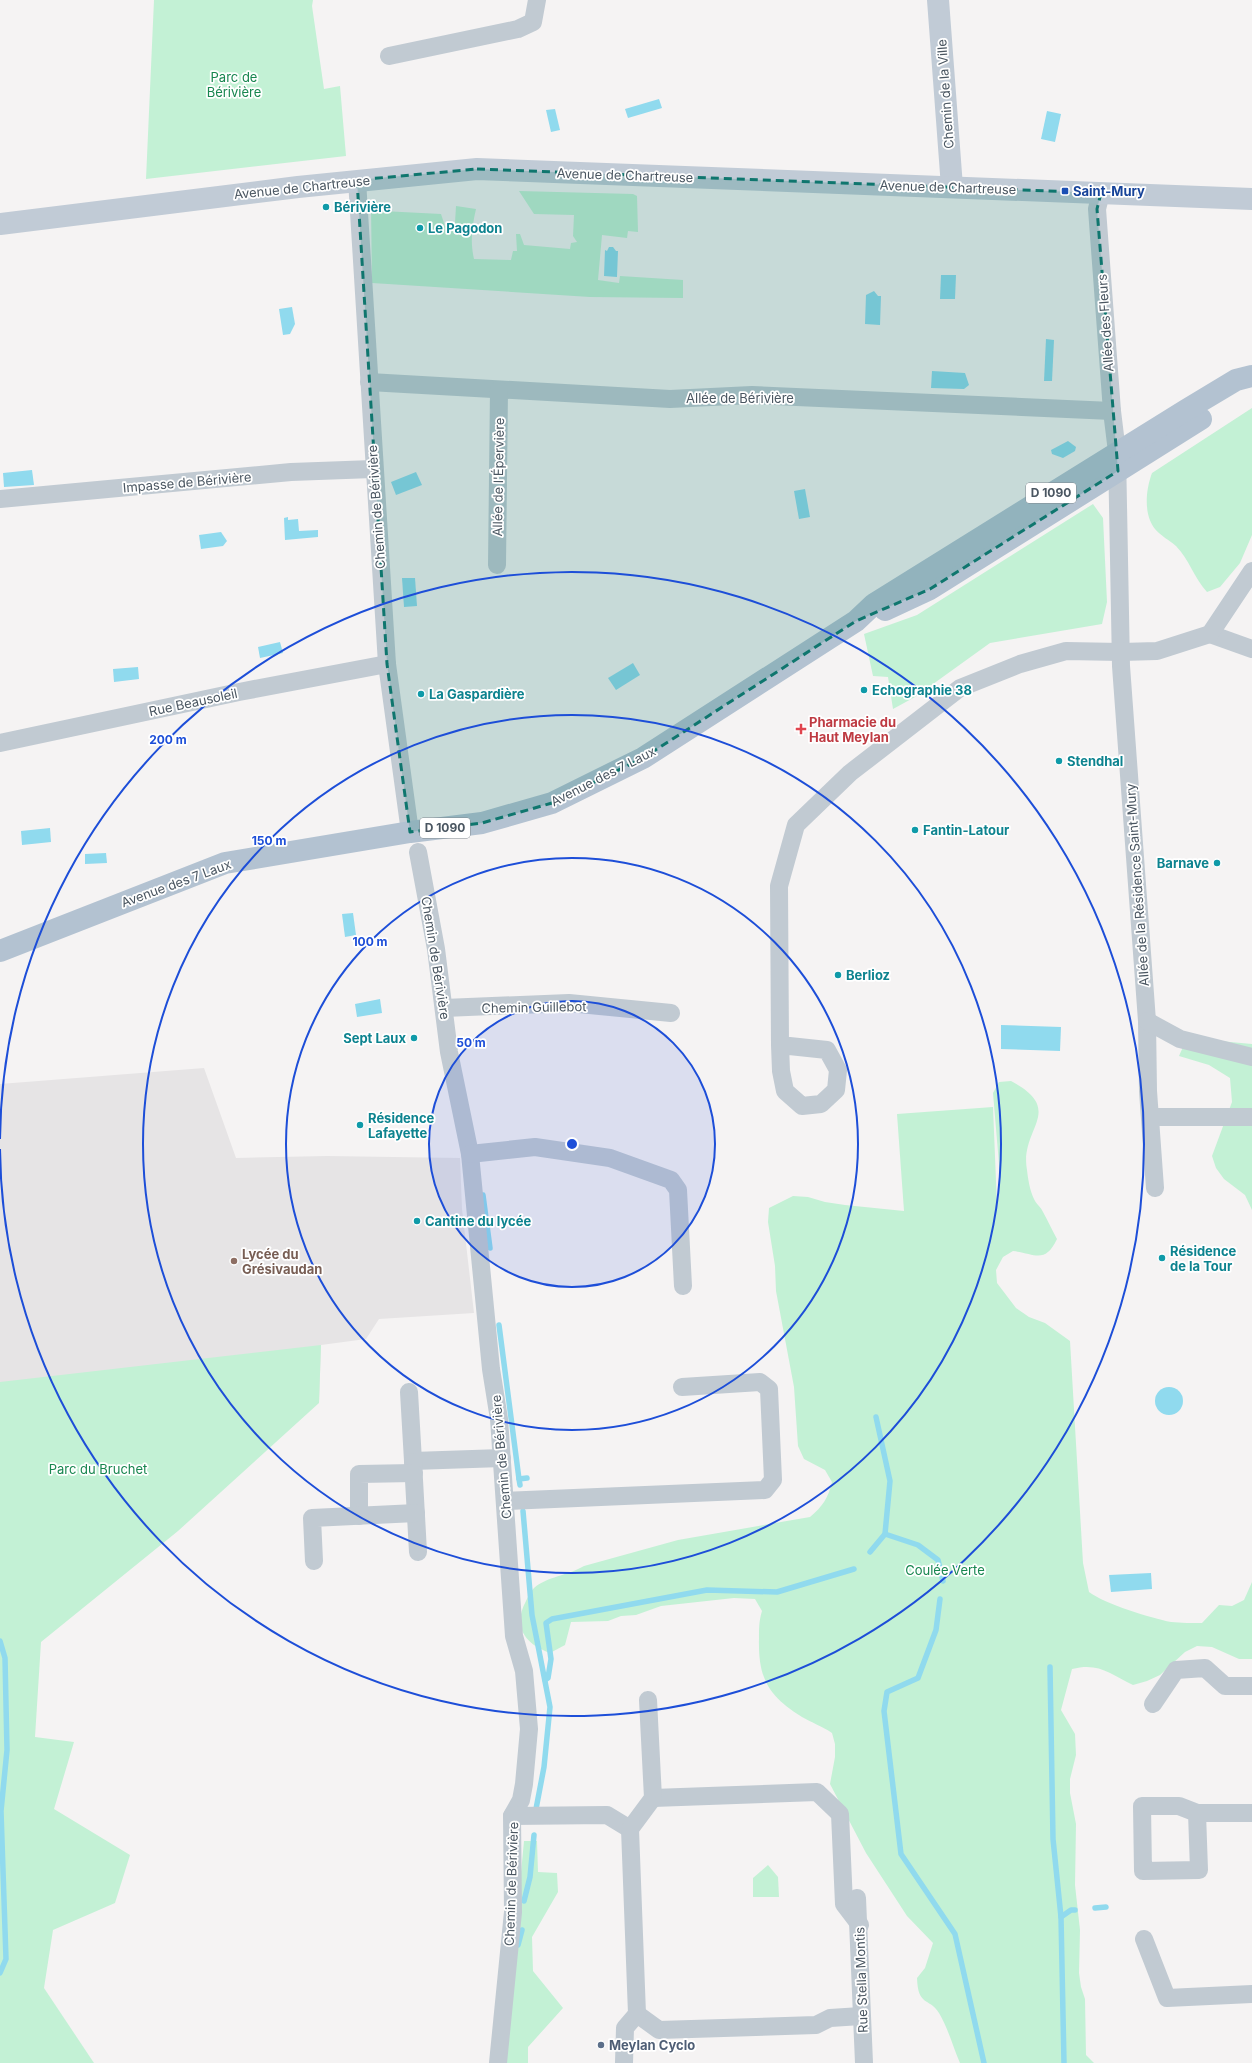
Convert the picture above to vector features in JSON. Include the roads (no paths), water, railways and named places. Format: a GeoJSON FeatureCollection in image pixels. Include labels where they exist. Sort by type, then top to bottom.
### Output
{"type":"FeatureCollection","features":[{"type":"Feature","properties":{"kind":"main road","name":"D 1090"},"geometry":{"type":"LineString","coordinates":[[1118,462],[1236,380],[1252,376]]}},
{"type":"Feature","properties":{"kind":"main road","name":"D 1090"},"geometry":{"type":"LineString","coordinates":[[1118,462],[1241,393],[1252,384]]}},
{"type":"Feature","properties":{"kind":"main road","name":"Avenue des 7 Laux"},"geometry":{"type":"LineString","coordinates":[[0,951],[225,863],[414,842],[552,803],[642,758],[856,621],[874,604],[1118,462]]}},
{"type":"Feature","properties":{"kind":"street"},"geometry":{"type":"LineString","coordinates":[[389,56],[518,29],[533,22],[537,0]]}},
{"type":"Feature","properties":{"kind":"street","name":"Chemin de la Ville"},"geometry":{"type":"LineString","coordinates":[[938,0],[952,187]]}},
{"type":"Feature","properties":{"kind":"street","name":"Avenue de Chartreuse"},"geometry":{"type":"LineString","coordinates":[[0,224],[357,180],[477,169],[1252,199]]}},
{"type":"Feature","properties":{"kind":"street","name":"Chemin de Bérivière"},"geometry":{"type":"LineString","coordinates":[[357,180],[373,469],[387,664],[414,842],[444,1008],[449,1052],[470,1154],[502,1458],[514,1636],[524,1671],[529,1729],[521,1800],[512,1816],[513,1912],[498,2063]]}},
{"type":"Feature","properties":{"kind":"street","name":"Allée des Fleurs"},"geometry":{"type":"LineString","coordinates":[[1101,193],[1097,209],[1112,411],[1118,462]]}},
{"type":"Feature","properties":{"kind":"street","name":"Allée de Bérivière"},"geometry":{"type":"LineString","coordinates":[[369,382],[670,399],[752,396],[1112,411]]}},
{"type":"Feature","properties":{"kind":"street","name":"Allée de l'Épervière"},"geometry":{"type":"LineString","coordinates":[[496,565],[498,390]]}},
{"type":"Feature","properties":{"kind":"street","name":"Allée de la Résidence Saint-Mury"},"geometry":{"type":"LineString","coordinates":[[1118,462],[1121,652],[1147,1021],[1148,1090],[1155,1188]]}},
{"type":"Feature","properties":{"kind":"street","name":"Impasse de Bérivière"},"geometry":{"type":"LineString","coordinates":[[0,499],[291,472],[373,469]]}},
{"type":"Feature","properties":{"kind":"street"},"geometry":{"type":"LineString","coordinates":[[1210,634],[1252,571]]}},
{"type":"Feature","properties":{"kind":"street"},"geometry":{"type":"LineString","coordinates":[[780,1045],[780,886],[796,825],[850,773],[960,688],[1020,664],[1066,651],[1158,651],[1210,634],[1252,649]]}},
{"type":"Feature","properties":{"kind":"street","name":"Rue Beausoleil"},"geometry":{"type":"LineString","coordinates":[[0,742],[387,664]]}},
{"type":"Feature","properties":{"kind":"street","name":"Chemin Guillebot"},"geometry":{"type":"LineString","coordinates":[[444,1008],[568,1003],[671,1013]]}},
{"type":"Feature","properties":{"kind":"street"},"geometry":{"type":"LineString","coordinates":[[1147,1021],[1180,1038],[1252,1057]]}},
{"type":"Feature","properties":{"kind":"street"},"geometry":{"type":"LineString","coordinates":[[1150,1117],[1252,1117]]}},
{"type":"Feature","properties":{"kind":"street"},"geometry":{"type":"LineString","coordinates":[[470,1154],[535,1147],[610,1158],[671,1180],[678,1190],[683,1286]]}},
{"type":"Feature","properties":{"kind":"street"},"geometry":{"type":"LineString","coordinates":[[505,1501],[765,1490],[773,1480],[769,1389],[760,1382],[682,1387]]}},
{"type":"Feature","properties":{"kind":"street"},"geometry":{"type":"LineString","coordinates":[[409,1392],[418,1552]]}},
{"type":"Feature","properties":{"kind":"street"},"geometry":{"type":"LineString","coordinates":[[359,1516],[359,1474],[502,1458]]}},
{"type":"Feature","properties":{"kind":"street"},"geometry":{"type":"LineString","coordinates":[[314,1560],[312,1518],[416,1513]]}},
{"type":"Feature","properties":{"kind":"street"},"geometry":{"type":"LineString","coordinates":[[1153,1704],[1176,1670],[1205,1668],[1225,1686],[1252,1686]]}},
{"type":"Feature","properties":{"kind":"street"},"geometry":{"type":"LineString","coordinates":[[624,2063],[625,2028],[638,2014],[630,1829],[653,1798],[648,1700]]}},
{"type":"Feature","properties":{"kind":"street"},"geometry":{"type":"LineString","coordinates":[[653,1798],[817,1792],[840,1814],[844,1904],[860,1925]]}},
{"type":"Feature","properties":{"kind":"street"},"geometry":{"type":"LineString","coordinates":[[1197,1813],[1199,1870],[1143,1871],[1142,1806],[1179,1806],[1197,1813],[1252,1813]]}},
{"type":"Feature","properties":{"kind":"street"},"geometry":{"type":"LineString","coordinates":[[512,1816],[606,1815],[630,1829]]}},
{"type":"Feature","properties":{"kind":"street","name":"Rue Stella Montis"},"geometry":{"type":"LineString","coordinates":[[858,1898],[860,1925],[861,2016],[864,2063]]}},
{"type":"Feature","properties":{"kind":"street"},"geometry":{"type":"LineString","coordinates":[[1144,1939],[1167,1998],[1252,1994]]}},
{"type":"Feature","properties":{"kind":"street"},"geometry":{"type":"LineString","coordinates":[[638,2014],[659,2030],[816,2025],[830,2018],[861,2016]]}},
{"type":"Feature","properties":{"kind":"water"},"geometry":{"type":"Polygon","coordinates":[[[659,99],[662,108],[628,118],[625,109],[659,99]]]}},
{"type":"Feature","properties":{"kind":"water"},"geometry":{"type":"Polygon","coordinates":[[[555,109],[560,130],[551,132],[546,110],[555,109]]]}},
{"type":"Feature","properties":{"kind":"water"},"geometry":{"type":"Polygon","coordinates":[[[1047,111],[1061,114],[1055,142],[1041,139],[1047,111]]]}},
{"type":"Feature","properties":{"kind":"water"},"geometry":{"type":"Polygon","coordinates":[[[609,247],[613,247],[616,251],[618,251],[617,277],[604,276],[605,250],[607,251],[609,247]]]}},
{"type":"Feature","properties":{"kind":"water"},"geometry":{"type":"Polygon","coordinates":[[[941,275],[956,275],[955,299],[940,299],[941,275]]]}},
{"type":"Feature","properties":{"kind":"water"},"geometry":{"type":"Polygon","coordinates":[[[874,291],[878,296],[881,296],[880,325],[865,324],[866,295],[874,291]]]}},
{"type":"Feature","properties":{"kind":"water"},"geometry":{"type":"Polygon","coordinates":[[[292,307],[295,324],[290,334],[283,335],[279,309],[292,307]]]}},
{"type":"Feature","properties":{"kind":"water"},"geometry":{"type":"Polygon","coordinates":[[[1046,339],[1054,340],[1052,381],[1044,381],[1046,339]]]}},
{"type":"Feature","properties":{"kind":"water"},"geometry":{"type":"Polygon","coordinates":[[[932,371],[965,373],[969,385],[964,389],[931,388],[932,371]]]}},
{"type":"Feature","properties":{"kind":"water"},"geometry":{"type":"Polygon","coordinates":[[[1068,441],[1076,447],[1075,451],[1063,458],[1052,454],[1051,450],[1068,441]]]}},
{"type":"Feature","properties":{"kind":"water"},"geometry":{"type":"Polygon","coordinates":[[[32,470],[34,485],[4,487],[3,473],[32,470]]]}},
{"type":"Feature","properties":{"kind":"water"},"geometry":{"type":"Polygon","coordinates":[[[416,472],[422,485],[396,495],[391,482],[416,472]]]}},
{"type":"Feature","properties":{"kind":"water"},"geometry":{"type":"Polygon","coordinates":[[[805,489],[810,517],[799,519],[794,491],[805,489]]]}},
{"type":"Feature","properties":{"kind":"water"},"geometry":{"type":"Polygon","coordinates":[[[288,517],[288,520],[298,519],[299,531],[318,530],[318,537],[285,540],[284,518],[288,517]]]}},
{"type":"Feature","properties":{"kind":"water"},"geometry":{"type":"Polygon","coordinates":[[[221,532],[227,541],[223,546],[201,549],[199,535],[221,532]]]}},
{"type":"Feature","properties":{"kind":"water"},"geometry":{"type":"Polygon","coordinates":[[[402,578],[415,578],[417,606],[404,607],[402,578]]]}},
{"type":"Feature","properties":{"kind":"water"},"geometry":{"type":"Polygon","coordinates":[[[280,642],[283,653],[260,658],[258,647],[280,642]]]}},
{"type":"Feature","properties":{"kind":"water"},"geometry":{"type":"Polygon","coordinates":[[[633,663],[640,675],[616,690],[608,678],[633,663]]]}},
{"type":"Feature","properties":{"kind":"water"},"geometry":{"type":"Polygon","coordinates":[[[138,667],[139,679],[114,682],[113,669],[138,667]]]}},
{"type":"Feature","properties":{"kind":"water"},"geometry":{"type":"Polygon","coordinates":[[[50,828],[51,842],[22,845],[21,831],[50,828]]]}},
{"type":"Feature","properties":{"kind":"water"},"geometry":{"type":"Polygon","coordinates":[[[106,853],[107,863],[85,864],[85,854],[106,853]]]}},
{"type":"Feature","properties":{"kind":"water"},"geometry":{"type":"Polygon","coordinates":[[[353,913],[356,935],[345,937],[342,914],[353,913]]]}},
{"type":"Feature","properties":{"kind":"water"},"geometry":{"type":"Polygon","coordinates":[[[380,999],[382,1013],[357,1017],[355,1004],[380,999]]]}},
{"type":"Feature","properties":{"kind":"water"},"geometry":{"type":"Polygon","coordinates":[[[1001,1025],[1061,1027],[1060,1051],[1001,1049],[1001,1025]]]}},
{"type":"Feature","properties":{"kind":"water"},"geometry":{"type":"Polygon","coordinates":[[[1169,1387],[1179,1391],[1183,1401],[1179,1411],[1169,1415],[1159,1411],[1155,1401],[1159,1391],[1169,1387]]]}},
{"type":"Feature","properties":{"kind":"water"},"geometry":{"type":"Polygon","coordinates":[[[1151,1573],[1152,1589],[1111,1592],[1109,1575],[1151,1573]]]}},
{"type":"Feature","properties":{"kind":"waterway"},"geometry":{"type":"LineString","coordinates":[[483,1195],[490,1248]]}},
{"type":"Feature","properties":{"kind":"waterway"},"geometry":{"type":"LineString","coordinates":[[499,1325],[519,1479]]}},
{"type":"Feature","properties":{"kind":"waterway"},"geometry":{"type":"LineString","coordinates":[[870,1552],[885,1534],[890,1481],[876,1417]]}},
{"type":"Feature","properties":{"kind":"waterway"},"geometry":{"type":"LineString","coordinates":[[520,1485],[519,1479],[527,1478]]}},
{"type":"Feature","properties":{"kind":"waterway"},"geometry":{"type":"LineString","coordinates":[[523,1511],[532,1615],[550,1707],[544,1767],[536,1809]]}},
{"type":"Feature","properties":{"kind":"waterway"},"geometry":{"type":"LineString","coordinates":[[885,1534],[918,1545],[938,1560],[943,1581]]}},
{"type":"Feature","properties":{"kind":"waterway"},"geometry":{"type":"LineString","coordinates":[[545,1680],[548,1678],[551,1659],[546,1623],[552,1619],[707,1590],[777,1592],[854,1569]]}},
{"type":"Feature","properties":{"kind":"waterway"},"geometry":{"type":"LineString","coordinates":[[940,1599],[936,1630],[918,1678],[887,1692],[884,1711],[901,1854],[955,1934],[984,2063]]}},
{"type":"Feature","properties":{"kind":"waterway"},"geometry":{"type":"LineString","coordinates":[[0,1641],[5,1658],[7,1750],[1,1811],[6,1959],[0,1973]]}},
{"type":"Feature","properties":{"kind":"waterway"},"geometry":{"type":"LineString","coordinates":[[1050,1667],[1053,1839],[1061,1917]]}},
{"type":"Feature","properties":{"kind":"waterway"},"geometry":{"type":"LineString","coordinates":[[524,1901],[530,1877],[534,1835]]}},
{"type":"Feature","properties":{"kind":"waterway"},"geometry":{"type":"LineString","coordinates":[[1095,1908],[1106,1907]]}},
{"type":"Feature","properties":{"kind":"waterway"},"geometry":{"type":"LineString","coordinates":[[1064,2063],[1061,1917],[1071,1910],[1075,1910]]}},
{"type":"Feature","properties":{"kind":"waterway"},"geometry":{"type":"LineString","coordinates":[[518,1945],[522,1930]]}},
{"type":"Feature","properties":{"kind":"place","name":"Saint-Mury"},"geometry":{"type":"Point","coordinates":[1065,191]}},
{"type":"Feature","properties":{"kind":"place","name":"Bérivière"},"geometry":{"type":"Point","coordinates":[326,207]}},
{"type":"Feature","properties":{"kind":"place","name":"Le Pagodon"},"geometry":{"type":"Point","coordinates":[420,228]}},
{"type":"Feature","properties":{"kind":"place","name":"Echographie 38"},"geometry":{"type":"Point","coordinates":[864,690]}},
{"type":"Feature","properties":{"kind":"place","name":"La Gaspardière"},"geometry":{"type":"Point","coordinates":[421,694]}},
{"type":"Feature","properties":{"kind":"place","name":"Pharmacie du Haut Meylan"},"geometry":{"type":"Point","coordinates":[801,729]}},
{"type":"Feature","properties":{"kind":"place","name":"Stendhal"},"geometry":{"type":"Point","coordinates":[1059,761]}},
{"type":"Feature","properties":{"kind":"place","name":"Fantin-Latour"},"geometry":{"type":"Point","coordinates":[915,830]}},
{"type":"Feature","properties":{"kind":"place","name":"Barnave"},"geometry":{"type":"Point","coordinates":[1217,863]}},
{"type":"Feature","properties":{"kind":"place","name":"Berlioz"},"geometry":{"type":"Point","coordinates":[838,975]}},
{"type":"Feature","properties":{"kind":"place","name":"Sept Laux"},"geometry":{"type":"Point","coordinates":[414,1038]}},
{"type":"Feature","properties":{"kind":"place","name":"Résidence Lafayette"},"geometry":{"type":"Point","coordinates":[360,1125]}},
{"type":"Feature","properties":{"kind":"place","name":"Cantine du lycée"},"geometry":{"type":"Point","coordinates":[417,1221]}},
{"type":"Feature","properties":{"kind":"place","name":"Résidence de la Tour"},"geometry":{"type":"Point","coordinates":[1162,1258]}},
{"type":"Feature","properties":{"kind":"place","name":"Lycée du Grésivaudan"},"geometry":{"type":"Point","coordinates":[234,1261]}},
{"type":"Feature","properties":{"kind":"place","name":"Meylan Cyclo"},"geometry":{"type":"Point","coordinates":[601,2045]}},
{"type":"Feature","properties":{"kind":"park label","name":"Parc de Bérivière"},"geometry":{"type":"Point","coordinates":[234,84]}},
{"type":"Feature","properties":{"kind":"park label","name":"Parc du Bruchet"},"geometry":{"type":"Point","coordinates":[98,1469]}},
{"type":"Feature","properties":{"kind":"park label","name":"Coulée Verte"},"geometry":{"type":"Point","coordinates":[945,1570]}}]}
